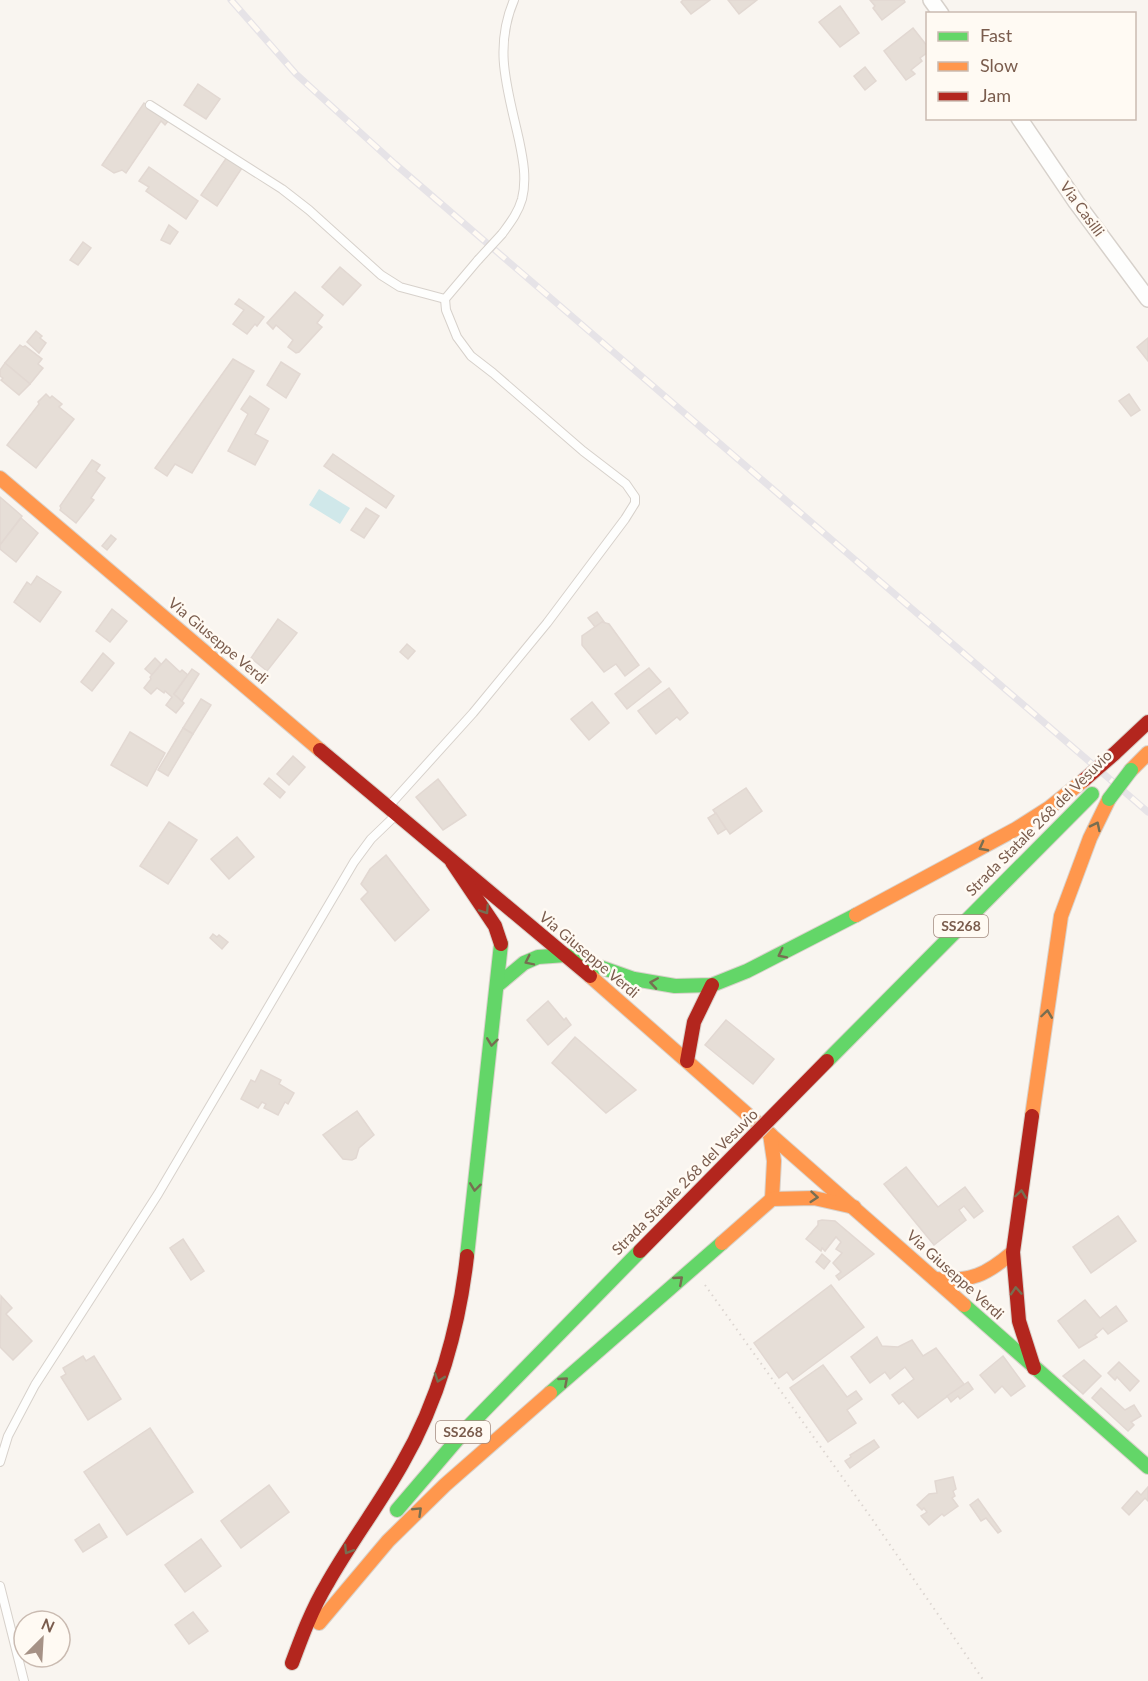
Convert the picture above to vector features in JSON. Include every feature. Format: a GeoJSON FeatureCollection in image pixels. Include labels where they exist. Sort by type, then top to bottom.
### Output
{"type":"FeatureCollection","features":[{"type":"Feature","properties":{"kind":"main road","name":"Via Giuseppe Verdi"},"geometry":{"type":"LineString","coordinates":[[0,478],[452,862],[566,955],[1148,1467]]}},
{"type":"Feature","properties":{"kind":"main road"},"geometry":{"type":"LineString","coordinates":[[1034,1368],[1018,1321],[1013,1252],[1061,916],[1122,762],[1148,722]]}},
{"type":"Feature","properties":{"kind":"main road","name":"Strada Statale 268 del Vesuvio"},"geometry":{"type":"LineString","coordinates":[[499,984],[465,1274],[451,1345],[429,1407],[403,1463],[327,1583],[307,1622],[290,1667],[310,1633],[374,1539],[436,1462],[512,1381],[1148,736]]}},
{"type":"Feature","properties":{"kind":"main road"},"geometry":{"type":"LineString","coordinates":[[499,984],[524,963],[538,957],[566,955],[634,980],[675,986],[712,985],[747,971],[811,939],[1016,829],[1049,808],[1084,780],[1122,762],[1148,753]]}},
{"type":"Feature","properties":{"kind":"main road"},"geometry":{"type":"LineString","coordinates":[[452,862],[495,926],[502,947],[499,984]]}},
{"type":"Feature","properties":{"kind":"main road"},"geometry":{"type":"LineString","coordinates":[[687,1061],[688,1035],[698,1007],[712,985]]}},
{"type":"Feature","properties":{"kind":"main road"},"geometry":{"type":"LineString","coordinates":[[770,1134],[774,1161],[772,1199]]}},
{"type":"Feature","properties":{"kind":"main road"},"geometry":{"type":"LineString","coordinates":[[310,1633],[388,1540],[445,1485],[772,1199],[799,1196],[826,1198],[854,1207]]}},
{"type":"Feature","properties":{"kind":"main road"},"geometry":{"type":"LineString","coordinates":[[935,1279],[957,1281],[974,1279],[994,1269],[1013,1252]]}},
{"type":"Feature","properties":{"kind":"street","name":"Via Casilli"},"geometry":{"type":"LineString","coordinates":[[1020,120],[1076,202],[1148,298]]}},
{"type":"Feature","properties":{"kind":"lane"},"geometry":{"type":"LineString","coordinates":[[0,1462],[8,1436],[35,1385],[158,1194],[354,862],[392,811],[547,623],[635,503],[635,497],[626,484],[583,451],[471,356],[457,337],[446,310],[445,299],[513,220],[523,196],[525,175],[503,69],[504,32],[514,0]]}},
{"type":"Feature","properties":{"kind":"lane"},"geometry":{"type":"LineString","coordinates":[[150,105],[291,196],[381,275],[400,287],[445,299]]}},
{"type":"Feature","properties":{"kind":"lane"},"geometry":{"type":"LineString","coordinates":[[0,1586],[24,1681]]}},
{"type":"Feature","properties":{"kind":"path"},"geometry":{"type":"LineString","coordinates":[[693,1268],[864,1506],[984,1681]]}},
{"type":"Feature","properties":{"kind":"water"},"geometry":{"type":"Polygon","coordinates":[[[319,489],[350,508],[340,524],[309,505],[319,489]]]}},
{"type":"Feature","properties":{"kind":"building"},"geometry":{"type":"Polygon","coordinates":[[[683,0],[710,0],[691,14],[681,2],[683,0]]]}},
{"type":"Feature","properties":{"kind":"building"},"geometry":{"type":"Polygon","coordinates":[[[728,0],[757,0],[739,14],[728,0]]]}},
{"type":"Feature","properties":{"kind":"building"},"geometry":{"type":"Polygon","coordinates":[[[870,0],[904,0],[905,2],[882,20],[870,0]]]}},
{"type":"Feature","properties":{"kind":"building"},"geometry":{"type":"Polygon","coordinates":[[[840,6],[859,33],[840,47],[819,22],[840,6]]]}},
{"type":"Feature","properties":{"kind":"building"},"geometry":{"type":"Polygon","coordinates":[[[913,28],[926,44],[926,54],[920,58],[922,61],[911,70],[915,74],[906,80],[884,51],[913,28]]]}},
{"type":"Feature","properties":{"kind":"building"},"geometry":{"type":"Polygon","coordinates":[[[865,67],[876,81],[865,90],[854,76],[865,67]]]}},
{"type":"Feature","properties":{"kind":"building"},"geometry":{"type":"Polygon","coordinates":[[[198,84],[220,99],[206,119],[184,105],[198,84]]]}},
{"type":"Feature","properties":{"kind":"building"},"geometry":{"type":"Polygon","coordinates":[[[144,103],[169,120],[165,125],[161,121],[126,173],[122,170],[114,173],[102,165],[144,103]]]}},
{"type":"Feature","properties":{"kind":"building"},"geometry":{"type":"Polygon","coordinates":[[[227,157],[242,168],[217,206],[201,195],[227,157]]]}},
{"type":"Feature","properties":{"kind":"building"},"geometry":{"type":"Polygon","coordinates":[[[149,167],[198,201],[186,219],[146,191],[149,187],[139,181],[149,167]]]}},
{"type":"Feature","properties":{"kind":"building"},"geometry":{"type":"Polygon","coordinates":[[[169,225],[178,232],[170,244],[161,240],[169,225]]]}},
{"type":"Feature","properties":{"kind":"building"},"geometry":{"type":"Polygon","coordinates":[[[83,242],[91,248],[78,265],[70,260],[83,242]]]}},
{"type":"Feature","properties":{"kind":"building"},"geometry":{"type":"Polygon","coordinates":[[[340,267],[361,285],[343,305],[322,287],[340,267]]]}},
{"type":"Feature","properties":{"kind":"building"},"geometry":{"type":"Polygon","coordinates":[[[295,292],[323,315],[317,323],[322,327],[296,353],[288,347],[293,340],[276,325],[273,329],[267,323],[295,292]]]}},
{"type":"Feature","properties":{"kind":"building"},"geometry":{"type":"Polygon","coordinates":[[[239,299],[264,317],[247,334],[233,324],[244,310],[235,304],[239,299]]]}},
{"type":"Feature","properties":{"kind":"building"},"geometry":{"type":"Polygon","coordinates":[[[36,331],[46,343],[39,353],[27,342],[36,331]]]}},
{"type":"Feature","properties":{"kind":"building"},"geometry":{"type":"Polygon","coordinates":[[[1148,338],[1148,361],[1137,347],[1148,338]]]}},
{"type":"Feature","properties":{"kind":"building"},"geometry":{"type":"Polygon","coordinates":[[[20,345],[25,346],[42,359],[38,364],[43,368],[30,384],[5,363],[20,345]]]}},
{"type":"Feature","properties":{"kind":"building"},"geometry":{"type":"Polygon","coordinates":[[[233,359],[254,371],[192,473],[175,464],[167,476],[155,468],[233,359]]]}},
{"type":"Feature","properties":{"kind":"building"},"geometry":{"type":"Polygon","coordinates":[[[281,362],[300,374],[286,398],[267,385],[281,362]]]}},
{"type":"Feature","properties":{"kind":"building"},"geometry":{"type":"Polygon","coordinates":[[[5,363],[30,384],[19,395],[1,380],[3,378],[0,376],[0,370],[5,363]]]}},
{"type":"Feature","properties":{"kind":"building"},"geometry":{"type":"Polygon","coordinates":[[[46,394],[62,404],[59,407],[74,419],[36,468],[7,445],[46,394]]]}},
{"type":"Feature","properties":{"kind":"building"},"geometry":{"type":"Polygon","coordinates":[[[1129,394],[1140,410],[1131,416],[1119,401],[1129,394]]]}},
{"type":"Feature","properties":{"kind":"building"},"geometry":{"type":"Polygon","coordinates":[[[250,396],[269,409],[255,434],[268,441],[255,465],[228,451],[248,414],[241,409],[250,396]]]}},
{"type":"Feature","properties":{"kind":"building"},"geometry":{"type":"Polygon","coordinates":[[[333,454],[394,496],[386,508],[324,466],[333,454]]]}},
{"type":"Feature","properties":{"kind":"building"},"geometry":{"type":"Polygon","coordinates":[[[92,460],[100,465],[96,471],[105,478],[91,498],[94,500],[76,523],[60,510],[60,506],[92,460]]]}},
{"type":"Feature","properties":{"kind":"building"},"geometry":{"type":"Polygon","coordinates":[[[0,497],[22,516],[0,545],[0,497]]]}},
{"type":"Feature","properties":{"kind":"building"},"geometry":{"type":"Polygon","coordinates":[[[366,508],[379,516],[364,538],[351,530],[366,508]]]}},
{"type":"Feature","properties":{"kind":"building"},"geometry":{"type":"Polygon","coordinates":[[[21,518],[38,533],[16,562],[0,549],[0,545],[21,518]]]}},
{"type":"Feature","properties":{"kind":"building"},"geometry":{"type":"Polygon","coordinates":[[[111,535],[116,539],[107,550],[102,546],[111,535]]]}},
{"type":"Feature","properties":{"kind":"building"},"geometry":{"type":"Polygon","coordinates":[[[37,576],[61,592],[40,622],[14,602],[27,582],[31,585],[37,576]]]}},
{"type":"Feature","properties":{"kind":"building"},"geometry":{"type":"Polygon","coordinates":[[[112,609],[127,621],[110,642],[96,631],[112,609]]]}},
{"type":"Feature","properties":{"kind":"building"},"geometry":{"type":"Polygon","coordinates":[[[597,612],[605,623],[602,622],[595,627],[588,618],[597,612]]]}},
{"type":"Feature","properties":{"kind":"building"},"geometry":{"type":"Polygon","coordinates":[[[278,619],[297,633],[267,671],[251,658],[278,619]]]}},
{"type":"Feature","properties":{"kind":"building"},"geometry":{"type":"Polygon","coordinates":[[[602,622],[609,624],[639,665],[625,676],[616,664],[604,672],[582,645],[582,636],[602,622]]]}},
{"type":"Feature","properties":{"kind":"building"},"geometry":{"type":"Polygon","coordinates":[[[407,644],[415,651],[408,659],[400,652],[407,644]]]}},
{"type":"Feature","properties":{"kind":"building"},"geometry":{"type":"Polygon","coordinates":[[[103,653],[114,663],[92,691],[81,682],[103,653]]]}},
{"type":"Feature","properties":{"kind":"building"},"geometry":{"type":"Polygon","coordinates":[[[155,658],[161,664],[152,675],[145,669],[155,658]]]}},
{"type":"Feature","properties":{"kind":"building"},"geometry":{"type":"Polygon","coordinates":[[[166,659],[180,672],[182,670],[188,675],[174,694],[184,703],[176,713],[166,705],[172,697],[165,691],[164,693],[157,688],[151,694],[144,688],[151,679],[150,677],[166,659]]]}},
{"type":"Feature","properties":{"kind":"building"},"geometry":{"type":"Polygon","coordinates":[[[649,668],[661,682],[627,709],[615,694],[649,668]]]}},
{"type":"Feature","properties":{"kind":"building"},"geometry":{"type":"Polygon","coordinates":[[[192,669],[199,674],[182,701],[174,694],[192,669]]]}},
{"type":"Feature","properties":{"kind":"building"},"geometry":{"type":"Polygon","coordinates":[[[669,688],[688,713],[680,720],[677,717],[656,734],[638,711],[669,688]]]}},
{"type":"Feature","properties":{"kind":"building"},"geometry":{"type":"Polygon","coordinates":[[[201,699],[211,705],[193,734],[183,728],[201,699]]]}},
{"type":"Feature","properties":{"kind":"building"},"geometry":{"type":"Polygon","coordinates":[[[592,702],[609,723],[589,740],[571,719],[592,702]]]}},
{"type":"Feature","properties":{"kind":"building"},"geometry":{"type":"Polygon","coordinates":[[[183,728],[193,734],[168,776],[158,770],[183,728]]]}},
{"type":"Feature","properties":{"kind":"building"},"geometry":{"type":"Polygon","coordinates":[[[130,732],[165,753],[147,786],[111,765],[130,732]]]}},
{"type":"Feature","properties":{"kind":"building"},"geometry":{"type":"Polygon","coordinates":[[[293,756],[305,767],[289,785],[277,774],[293,756]]]}},
{"type":"Feature","properties":{"kind":"building"},"geometry":{"type":"Polygon","coordinates":[[[269,778],[285,792],[280,798],[264,784],[269,778]]]}},
{"type":"Feature","properties":{"kind":"building"},"geometry":{"type":"Polygon","coordinates":[[[438,779],[466,815],[443,830],[416,797],[438,779]]]}},
{"type":"Feature","properties":{"kind":"building"},"geometry":{"type":"Polygon","coordinates":[[[746,788],[762,811],[730,834],[713,810],[746,788]]]}},
{"type":"Feature","properties":{"kind":"building"},"geometry":{"type":"Polygon","coordinates":[[[716,813],[726,829],[718,834],[708,818],[716,813]]]}},
{"type":"Feature","properties":{"kind":"building"},"geometry":{"type":"Polygon","coordinates":[[[169,822],[197,840],[168,884],[140,866],[169,822]]]}},
{"type":"Feature","properties":{"kind":"building"},"geometry":{"type":"Polygon","coordinates":[[[237,837],[254,857],[229,879],[211,859],[237,837]]]}},
{"type":"Feature","properties":{"kind":"building"},"geometry":{"type":"Polygon","coordinates":[[[386,855],[429,910],[395,941],[361,899],[368,892],[361,884],[370,869],[386,855]]]}},
{"type":"Feature","properties":{"kind":"building"},"geometry":{"type":"Polygon","coordinates":[[[213,934],[217,937],[219,935],[228,942],[222,949],[210,938],[213,934]]]}},
{"type":"Feature","properties":{"kind":"building"},"geometry":{"type":"Polygon","coordinates":[[[548,1001],[571,1025],[548,1045],[527,1020],[548,1001]]]}},
{"type":"Feature","properties":{"kind":"building"},"geometry":{"type":"Polygon","coordinates":[[[726,1020],[774,1059],[753,1084],[705,1045],[726,1020]]]}},
{"type":"Feature","properties":{"kind":"building"},"geometry":{"type":"Polygon","coordinates":[[[575,1037],[636,1090],[606,1113],[552,1063],[575,1037]]]}},
{"type":"Feature","properties":{"kind":"building"},"geometry":{"type":"Polygon","coordinates":[[[261,1070],[281,1080],[279,1084],[294,1093],[288,1104],[285,1102],[278,1115],[264,1108],[266,1104],[262,1102],[258,1108],[241,1099],[251,1080],[255,1082],[261,1070]]]}},
{"type":"Feature","properties":{"kind":"building"},"geometry":{"type":"Polygon","coordinates":[[[357,1111],[374,1135],[359,1148],[356,1158],[343,1159],[323,1135],[357,1111]]]}},
{"type":"Feature","properties":{"kind":"building"},"geometry":{"type":"Polygon","coordinates":[[[906,1167],[938,1207],[965,1187],[983,1211],[974,1218],[964,1206],[959,1210],[966,1220],[934,1245],[884,1184],[906,1167]]]}},
{"type":"Feature","properties":{"kind":"building"},"geometry":{"type":"Polygon","coordinates":[[[1118,1216],[1136,1241],[1091,1273],[1073,1247],[1118,1216]]]}},
{"type":"Feature","properties":{"kind":"building"},"geometry":{"type":"Polygon","coordinates":[[[818,1221],[835,1221],[874,1254],[839,1280],[836,1276],[841,1272],[833,1263],[842,1253],[836,1249],[841,1242],[836,1237],[825,1251],[822,1248],[821,1251],[806,1239],[818,1225],[818,1221]]]}},
{"type":"Feature","properties":{"kind":"building"},"geometry":{"type":"Polygon","coordinates":[[[183,1239],[204,1271],[191,1280],[170,1248],[183,1239]]]}},
{"type":"Feature","properties":{"kind":"building"},"geometry":{"type":"Polygon","coordinates":[[[822,1254],[830,1261],[824,1269],[816,1262],[822,1254]]]}},
{"type":"Feature","properties":{"kind":"building"},"geometry":{"type":"Polygon","coordinates":[[[831,1285],[864,1327],[793,1380],[787,1372],[779,1378],[754,1343],[831,1285]]]}},
{"type":"Feature","properties":{"kind":"building"},"geometry":{"type":"Polygon","coordinates":[[[1,1296],[12,1308],[6,1314],[32,1341],[13,1360],[0,1347],[1,1296]]]}},
{"type":"Feature","properties":{"kind":"building"},"geometry":{"type":"Polygon","coordinates":[[[1085,1300],[1100,1318],[1116,1306],[1127,1321],[1108,1334],[1103,1328],[1095,1335],[1097,1337],[1079,1348],[1058,1321],[1085,1300]]]}},
{"type":"Feature","properties":{"kind":"building"},"geometry":{"type":"Polygon","coordinates":[[[877,1337],[882,1346],[898,1347],[912,1340],[923,1356],[936,1348],[964,1384],[918,1418],[903,1401],[899,1404],[892,1395],[914,1379],[905,1367],[890,1379],[885,1372],[870,1383],[851,1357],[877,1337]]]}},
{"type":"Feature","properties":{"kind":"building"},"geometry":{"type":"Polygon","coordinates":[[[83,1356],[86,1361],[94,1356],[121,1399],[88,1420],[61,1377],[66,1374],[63,1368],[83,1356]]]}},
{"type":"Feature","properties":{"kind":"building"},"geometry":{"type":"Polygon","coordinates":[[[1003,1356],[1025,1386],[1011,1396],[1002,1386],[995,1393],[980,1375],[1003,1356]]]}},
{"type":"Feature","properties":{"kind":"building"},"geometry":{"type":"Polygon","coordinates":[[[1084,1360],[1101,1376],[1083,1394],[1063,1376],[1084,1360]]]}},
{"type":"Feature","properties":{"kind":"building"},"geometry":{"type":"Polygon","coordinates":[[[1119,1362],[1139,1381],[1130,1391],[1117,1377],[1115,1380],[1108,1373],[1119,1362]]]}},
{"type":"Feature","properties":{"kind":"building"},"geometry":{"type":"Polygon","coordinates":[[[823,1365],[847,1397],[856,1391],[862,1399],[847,1410],[856,1423],[828,1442],[790,1388],[823,1365]]]}},
{"type":"Feature","properties":{"kind":"building"},"geometry":{"type":"Polygon","coordinates":[[[968,1382],[973,1389],[960,1399],[958,1396],[951,1402],[947,1396],[968,1382]]]}},
{"type":"Feature","properties":{"kind":"building"},"geometry":{"type":"Polygon","coordinates":[[[1101,1388],[1125,1410],[1134,1405],[1141,1416],[1131,1422],[1134,1425],[1128,1431],[1092,1398],[1101,1388]]]}},
{"type":"Feature","properties":{"kind":"building"},"geometry":{"type":"Polygon","coordinates":[[[150,1428],[193,1492],[127,1535],[84,1472],[150,1428]]]}},
{"type":"Feature","properties":{"kind":"building"},"geometry":{"type":"Polygon","coordinates":[[[874,1440],[879,1447],[850,1468],[845,1461],[851,1457],[850,1455],[874,1440]]]}},
{"type":"Feature","properties":{"kind":"building"},"geometry":{"type":"Polygon","coordinates":[[[953,1477],[956,1489],[953,1491],[955,1496],[952,1498],[958,1506],[944,1516],[942,1514],[929,1525],[921,1516],[927,1512],[917,1505],[929,1494],[937,1493],[935,1481],[953,1477]]]}},
{"type":"Feature","properties":{"kind":"building"},"geometry":{"type":"Polygon","coordinates":[[[269,1485],[289,1512],[241,1548],[221,1521],[269,1485]]]}},
{"type":"Feature","properties":{"kind":"building"},"geometry":{"type":"Polygon","coordinates":[[[1148,1487],[1148,1501],[1145,1498],[1129,1515],[1122,1508],[1137,1491],[1141,1495],[1148,1487]]]}},
{"type":"Feature","properties":{"kind":"building"},"geometry":{"type":"Polygon","coordinates":[[[978,1499],[1001,1531],[998,1533],[986,1518],[981,1521],[970,1505],[978,1499]]]}},
{"type":"Feature","properties":{"kind":"building"},"geometry":{"type":"Polygon","coordinates":[[[99,1524],[107,1537],[83,1552],[75,1540],[99,1524]]]}},
{"type":"Feature","properties":{"kind":"building"},"geometry":{"type":"Polygon","coordinates":[[[201,1539],[221,1566],[185,1592],[165,1565],[201,1539]]]}},
{"type":"Feature","properties":{"kind":"building"},"geometry":{"type":"Polygon","coordinates":[[[193,1612],[208,1631],[189,1644],[175,1625],[193,1612]]]}},
{"type":"Feature","properties":{"kind":"railway"},"geometry":{"type":"LineString","coordinates":[[231,0],[296,74],[395,164],[1148,812]]}},
{"type":"Feature","properties":{"kind":"traffic: fast"},"geometry":{"type":"LineString","coordinates":[[1109,799],[1131,770]]}},
{"type":"Feature","properties":{"kind":"traffic: fast"},"geometry":{"type":"LineString","coordinates":[[827,1061],[1092,794]]}},
{"type":"Feature","properties":{"kind":"traffic: fast"},"geometry":{"type":"LineString","coordinates":[[499,984],[524,963],[538,957],[566,955],[634,979],[675,986],[712,985],[747,971],[856,915]]}},
{"type":"Feature","properties":{"kind":"traffic: fast"},"geometry":{"type":"LineString","coordinates":[[467,1256],[501,944]]}},
{"type":"Feature","properties":{"kind":"traffic: fast"},"geometry":{"type":"LineString","coordinates":[[550,1393],[722,1243]]}},
{"type":"Feature","properties":{"kind":"traffic: fast"},"geometry":{"type":"LineString","coordinates":[[397,1510],[468,1427],[640,1251]]}},
{"type":"Feature","properties":{"kind":"traffic: fast"},"geometry":{"type":"LineString","coordinates":[[964,1305],[1148,1467]]}},
{"type":"Feature","properties":{"kind":"traffic: slow"},"geometry":{"type":"LineString","coordinates":[[0,478],[320,750]]}},
{"type":"Feature","properties":{"kind":"traffic: slow"},"geometry":{"type":"LineString","coordinates":[[1131,770],[1148,753]]}},
{"type":"Feature","properties":{"kind":"traffic: slow"},"geometry":{"type":"LineString","coordinates":[[856,915],[1016,829],[1049,808],[1084,780]]}},
{"type":"Feature","properties":{"kind":"traffic: slow"},"geometry":{"type":"LineString","coordinates":[[1032,1116],[1061,916],[1090,838],[1109,799]]}},
{"type":"Feature","properties":{"kind":"traffic: slow"},"geometry":{"type":"LineString","coordinates":[[590,976],[964,1305]]}},
{"type":"Feature","properties":{"kind":"traffic: slow"},"geometry":{"type":"LineString","coordinates":[[770,1134],[774,1161],[772,1199]]}},
{"type":"Feature","properties":{"kind":"traffic: slow"},"geometry":{"type":"LineString","coordinates":[[722,1243],[772,1199],[814,1198],[854,1207]]}},
{"type":"Feature","properties":{"kind":"traffic: slow"},"geometry":{"type":"LineString","coordinates":[[935,1279],[959,1279],[977,1275],[1013,1252]]}},
{"type":"Feature","properties":{"kind":"traffic: slow"},"geometry":{"type":"LineString","coordinates":[[319,1623],[388,1541],[445,1485],[550,1393]]}},
{"type":"Feature","properties":{"kind":"traffic: jam"},"geometry":{"type":"LineString","coordinates":[[1114,754],[1148,722]]}},
{"type":"Feature","properties":{"kind":"traffic: jam"},"geometry":{"type":"LineString","coordinates":[[320,750],[590,976]]}},
{"type":"Feature","properties":{"kind":"traffic: jam"},"geometry":{"type":"LineString","coordinates":[[1084,780],[1114,754]]}},
{"type":"Feature","properties":{"kind":"traffic: jam"},"geometry":{"type":"LineString","coordinates":[[452,862],[495,926],[501,944]]}},
{"type":"Feature","properties":{"kind":"traffic: jam"},"geometry":{"type":"LineString","coordinates":[[687,1061],[694,1022],[712,985]]}},
{"type":"Feature","properties":{"kind":"traffic: jam"},"geometry":{"type":"LineString","coordinates":[[640,1251],[827,1061]]}},
{"type":"Feature","properties":{"kind":"traffic: jam"},"geometry":{"type":"LineString","coordinates":[[1032,1116],[1013,1252],[1019,1321],[1034,1368]]}},
{"type":"Feature","properties":{"kind":"traffic: jam"},"geometry":{"type":"LineString","coordinates":[[292,1663],[322,1593],[393,1479],[426,1415],[445,1364],[459,1310],[467,1256]]}}]}
